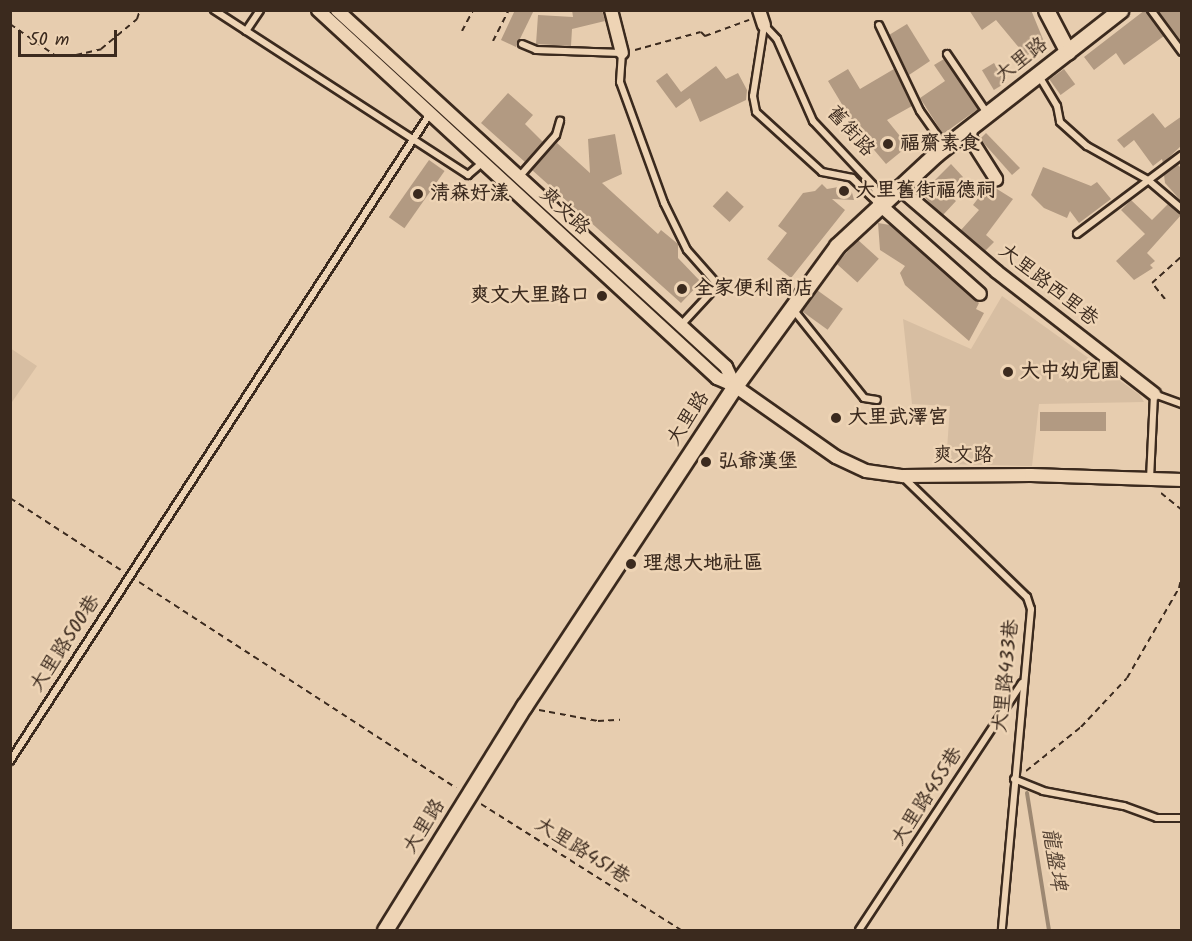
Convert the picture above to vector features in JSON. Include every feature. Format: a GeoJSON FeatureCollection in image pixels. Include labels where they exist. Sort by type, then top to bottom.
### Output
{"type":"FeatureCollection","features":[{"type":"Feature","properties":{"kind":"street","name":"爽文路"},"geometry":{"type":"LineString","coordinates":[[318,10],[428,115],[717,378],[735,386],[836,457],[866,471],[903,476],[1030,475],[1182,480]]}},
{"type":"Feature","properties":{"kind":"street","name":"爽文路"},"geometry":{"type":"LineString","coordinates":[[337,10],[726,367],[735,386]]}},
{"type":"Feature","properties":{"kind":"street"},"geometry":{"type":"LineString","coordinates":[[611,10],[622,53]]}},
{"type":"Feature","properties":{"kind":"street"},"geometry":{"type":"LineString","coordinates":[[1046,10],[1068,52]]}},
{"type":"Feature","properties":{"kind":"street","name":"大里路"},"geometry":{"type":"LineString","coordinates":[[385,930],[524,706],[735,386],[837,246],[879,204],[945,147],[1039,76],[1120,10]]}},
{"type":"Feature","properties":{"kind":"street"},"geometry":{"type":"LineString","coordinates":[[971,128],[970,138],[996,178]]}},
{"type":"Feature","properties":{"kind":"street","name":"大里路西里巷"},"geometry":{"type":"LineString","coordinates":[[898,188],[997,272],[1154,394]]}},
{"type":"Feature","properties":{"kind":"street"},"geometry":{"type":"LineString","coordinates":[[879,204],[980,294]]}},
{"type":"Feature","properties":{"kind":"lane"},"geometry":{"type":"LineString","coordinates":[[214,10],[413,137],[468,175],[482,163]]}},
{"type":"Feature","properties":{"kind":"lane"},"geometry":{"type":"LineString","coordinates":[[246,31],[260,10]]}},
{"type":"Feature","properties":{"kind":"lane"},"geometry":{"type":"LineString","coordinates":[[1151,10],[1182,52]]}},
{"type":"Feature","properties":{"kind":"lane","name":"舊街路"},"geometry":{"type":"LineString","coordinates":[[761,17],[753,96],[756,112],[822,172],[852,178],[879,204]]}},
{"type":"Feature","properties":{"kind":"lane","name":"舊街路"},"geometry":{"type":"LineString","coordinates":[[761,17],[777,39],[813,121],[874,186],[879,204]]}},
{"type":"Feature","properties":{"kind":"lane"},"geometry":{"type":"LineString","coordinates":[[879,25],[920,111],[945,147]]}},
{"type":"Feature","properties":{"kind":"lane"},"geometry":{"type":"LineString","coordinates":[[522,44],[536,50],[622,53],[620,82],[678,230],[687,250],[718,285],[680,326]]}},
{"type":"Feature","properties":{"kind":"lane"},"geometry":{"type":"LineString","coordinates":[[947,54],[988,114]]}},
{"type":"Feature","properties":{"kind":"lane"},"geometry":{"type":"LineString","coordinates":[[1039,76],[1057,106],[1060,122],[1087,147],[1148,180],[1182,209]]}},
{"type":"Feature","properties":{"kind":"lane","name":"大里路500巷"},"geometry":{"type":"LineString","coordinates":[[10,761],[413,137],[438,103]]}},
{"type":"Feature","properties":{"kind":"lane"},"geometry":{"type":"LineString","coordinates":[[519,177],[556,135],[560,121]]}},
{"type":"Feature","properties":{"kind":"lane"},"geometry":{"type":"LineString","coordinates":[[1077,234],[1182,155]]}},
{"type":"Feature","properties":{"kind":"lane"},"geometry":{"type":"LineString","coordinates":[[791,308],[864,398],[877,400]]}},
{"type":"Feature","properties":{"kind":"lane"},"geometry":{"type":"LineString","coordinates":[[1150,480],[1154,394]]}},
{"type":"Feature","properties":{"kind":"lane","name":"大里路西里巷"},"geometry":{"type":"LineString","coordinates":[[1154,394],[1182,404]]}},
{"type":"Feature","properties":{"kind":"lane","name":"大里路433巷"},"geometry":{"type":"LineString","coordinates":[[903,476],[1027,597],[1031,609],[1002,930]]}},
{"type":"Feature","properties":{"kind":"lane","name":"大里路455巷"},"geometry":{"type":"LineString","coordinates":[[859,930],[1024,681]]}},
{"type":"Feature","properties":{"kind":"lane"},"geometry":{"type":"LineString","coordinates":[[1014,779],[1043,791],[1124,806],[1157,818],[1182,818]]}},
{"type":"Feature","properties":{"kind":"path"},"geometry":{"type":"LineString","coordinates":[[10,24],[56,56],[76,55],[101,49],[137,19],[140,10]]}},
{"type":"Feature","properties":{"kind":"path"},"geometry":{"type":"LineString","coordinates":[[462,31],[473,10]]}},
{"type":"Feature","properties":{"kind":"path"},"geometry":{"type":"LineString","coordinates":[[493,41],[509,10]]}},
{"type":"Feature","properties":{"kind":"path"},"geometry":{"type":"LineString","coordinates":[[622,53],[701,32],[705,36],[761,17]]}},
{"type":"Feature","properties":{"kind":"path"},"geometry":{"type":"LineString","coordinates":[[1165,299],[1152,283],[1182,256]]}},
{"type":"Feature","properties":{"kind":"path"},"geometry":{"type":"LineString","coordinates":[[1150,480],[1154,489],[1182,510]]}},
{"type":"Feature","properties":{"kind":"path","name":"大里路451巷"},"geometry":{"type":"LineString","coordinates":[[10,498],[469,797],[681,930]]}},
{"type":"Feature","properties":{"kind":"path"},"geometry":{"type":"LineString","coordinates":[[1014,779],[1039,764],[1126,678],[1179,588],[1182,576]]}},
{"type":"Feature","properties":{"kind":"path"},"geometry":{"type":"LineString","coordinates":[[524,706],[563,717],[620,720]]}},
{"type":"Feature","properties":{"kind":"shaded area","name":"大中幼兒園"},"geometry":{"type":"Polygon","coordinates":[[[1002,296],[1140,395],[1144,402],[1039,404],[1032,466],[946,464],[950,406],[912,404],[903,319],[971,349],[1002,296]]]}},
{"type":"Feature","properties":{"kind":"shaded area"},"geometry":{"type":"Polygon","coordinates":[[[10,348],[37,366],[12,402],[10,401],[10,348]]]}},
{"type":"Feature","properties":{"kind":"building"},"geometry":{"type":"Polygon","coordinates":[[[515,10],[534,10],[516,47],[501,40],[515,10]]]}},
{"type":"Feature","properties":{"kind":"building"},"geometry":{"type":"Polygon","coordinates":[[[572,10],[602,10],[605,21],[572,29],[571,46],[536,44],[538,15],[573,17],[572,10]]]}},
{"type":"Feature","properties":{"kind":"building"},"geometry":{"type":"Polygon","coordinates":[[[969,10],[1031,10],[1045,44],[1026,56],[996,20],[982,30],[969,10]]]}},
{"type":"Feature","properties":{"kind":"building"},"geometry":{"type":"Polygon","coordinates":[[[1145,10],[1164,36],[1124,65],[1116,53],[1094,70],[1084,57],[1145,10]]]}},
{"type":"Feature","properties":{"kind":"building"},"geometry":{"type":"Polygon","coordinates":[[[1158,10],[1182,10],[1182,42],[1158,10]]]}},
{"type":"Feature","properties":{"kind":"building"},"geometry":{"type":"Polygon","coordinates":[[[907,24],[930,61],[909,75],[889,35],[907,24]]]}},
{"type":"Feature","properties":{"kind":"building"},"geometry":{"type":"Polygon","coordinates":[[[944,59],[978,109],[943,134],[920,98],[945,81],[934,65],[944,59]]]}},
{"type":"Feature","properties":{"kind":"building"},"geometry":{"type":"Polygon","coordinates":[[[994,63],[1006,83],[994,90],[982,70],[994,63]]]}},
{"type":"Feature","properties":{"kind":"building"},"geometry":{"type":"Polygon","coordinates":[[[716,66],[726,79],[738,73],[747,90],[746,100],[700,122],[690,98],[676,108],[656,81],[667,73],[681,92],[716,66]]]}},
{"type":"Feature","properties":{"kind":"building"},"geometry":{"type":"Polygon","coordinates":[[[848,69],[860,89],[894,69],[912,106],[887,120],[908,146],[886,164],[858,131],[828,81],[848,69]]]}},
{"type":"Feature","properties":{"kind":"building"},"geometry":{"type":"Polygon","coordinates":[[[1064,69],[1075,84],[1061,95],[1049,80],[1064,69]]]}},
{"type":"Feature","properties":{"kind":"building"},"geometry":{"type":"Polygon","coordinates":[[[508,93],[533,115],[525,124],[543,142],[525,162],[481,123],[508,93]]]}},
{"type":"Feature","properties":{"kind":"building"},"geometry":{"type":"Polygon","coordinates":[[[1153,113],[1165,128],[1182,116],[1182,145],[1163,163],[1162,159],[1153,166],[1134,140],[1124,148],[1117,140],[1153,113]]]}},
{"type":"Feature","properties":{"kind":"building"},"geometry":{"type":"Polygon","coordinates":[[[986,133],[1020,168],[1012,175],[980,139],[986,133]]]}},
{"type":"Feature","properties":{"kind":"building"},"geometry":{"type":"Polygon","coordinates":[[[615,134],[622,174],[602,183],[658,234],[661,230],[678,244],[678,258],[701,282],[681,303],[532,170],[557,143],[590,173],[588,139],[615,134]]]}},
{"type":"Feature","properties":{"kind":"building","name":"清森好漾"},"geometry":{"type":"Polygon","coordinates":[[[429,160],[445,171],[404,228],[389,217],[429,160]]]}},
{"type":"Feature","properties":{"kind":"building"},"geometry":{"type":"Polygon","coordinates":[[[951,164],[963,177],[946,193],[956,201],[943,215],[921,194],[951,164]]]}},
{"type":"Feature","properties":{"kind":"building"},"geometry":{"type":"Polygon","coordinates":[[[1178,165],[1182,169],[1182,202],[1165,183],[1164,175],[1178,165]]]}},
{"type":"Feature","properties":{"kind":"building"},"geometry":{"type":"Polygon","coordinates":[[[1043,167],[1091,186],[1097,182],[1111,199],[1079,223],[1070,211],[1067,218],[1044,208],[1031,195],[1043,167]]]}},
{"type":"Feature","properties":{"kind":"building"},"geometry":{"type":"Polygon","coordinates":[[[822,184],[827,189],[850,185],[854,200],[832,199],[845,210],[791,278],[767,259],[787,233],[778,226],[803,193],[815,191],[822,184]]]}},
{"type":"Feature","properties":{"kind":"building"},"geometry":{"type":"Polygon","coordinates":[[[989,184],[1013,199],[986,235],[994,242],[985,251],[961,230],[979,210],[973,205],[989,184]]]}},
{"type":"Feature","properties":{"kind":"building"},"geometry":{"type":"Polygon","coordinates":[[[727,191],[744,207],[729,222],[713,206],[727,191]]]}},
{"type":"Feature","properties":{"kind":"building"},"geometry":{"type":"Polygon","coordinates":[[[1131,200],[1152,220],[1168,204],[1182,214],[1147,253],[1155,261],[1150,265],[1153,268],[1134,280],[1116,261],[1145,234],[1121,210],[1131,200]]]}},
{"type":"Feature","properties":{"kind":"building"},"geometry":{"type":"Polygon","coordinates":[[[878,223],[890,225],[979,303],[976,309],[984,313],[969,341],[905,285],[900,273],[905,266],[880,250],[878,223]]]}},
{"type":"Feature","properties":{"kind":"building"},"geometry":{"type":"Polygon","coordinates":[[[858,240],[879,259],[857,283],[837,264],[858,240]]]}},
{"type":"Feature","properties":{"kind":"building"},"geometry":{"type":"Polygon","coordinates":[[[817,290],[843,309],[828,330],[802,311],[817,290]]]}},
{"type":"Feature","properties":{"kind":"building"},"geometry":{"type":"Polygon","coordinates":[[[1040,412],[1106,412],[1106,431],[1040,431],[1040,412]]]}},
{"type":"Feature","properties":{"kind":"waterway","name":"龍盤埤"},"geometry":{"type":"LineString","coordinates":[[1027,793],[1049,930]]}},
{"type":"Feature","properties":{"kind":"place","name":"福齋素食"},"geometry":{"type":"Point","coordinates":[888,144]}},
{"type":"Feature","properties":{"kind":"place","name":"大里舊街福德祠"},"geometry":{"type":"Point","coordinates":[844,191]}},
{"type":"Feature","properties":{"kind":"place","name":"清森好漾"},"geometry":{"type":"Point","coordinates":[418,194]}},
{"type":"Feature","properties":{"kind":"place","name":"全家便利商店"},"geometry":{"type":"Point","coordinates":[682,289]}},
{"type":"Feature","properties":{"kind":"place","name":"爽文大里路口"},"geometry":{"type":"Point","coordinates":[602,296]}},
{"type":"Feature","properties":{"kind":"place","name":"大中幼兒園"},"geometry":{"type":"Point","coordinates":[1008,372]}},
{"type":"Feature","properties":{"kind":"place","name":"大里武澤宮"},"geometry":{"type":"Point","coordinates":[836,418]}},
{"type":"Feature","properties":{"kind":"place","name":"弘爺漢堡"},"geometry":{"type":"Point","coordinates":[706,462]}},
{"type":"Feature","properties":{"kind":"place","name":"理想大地社區"},"geometry":{"type":"Point","coordinates":[631,564]}}]}
